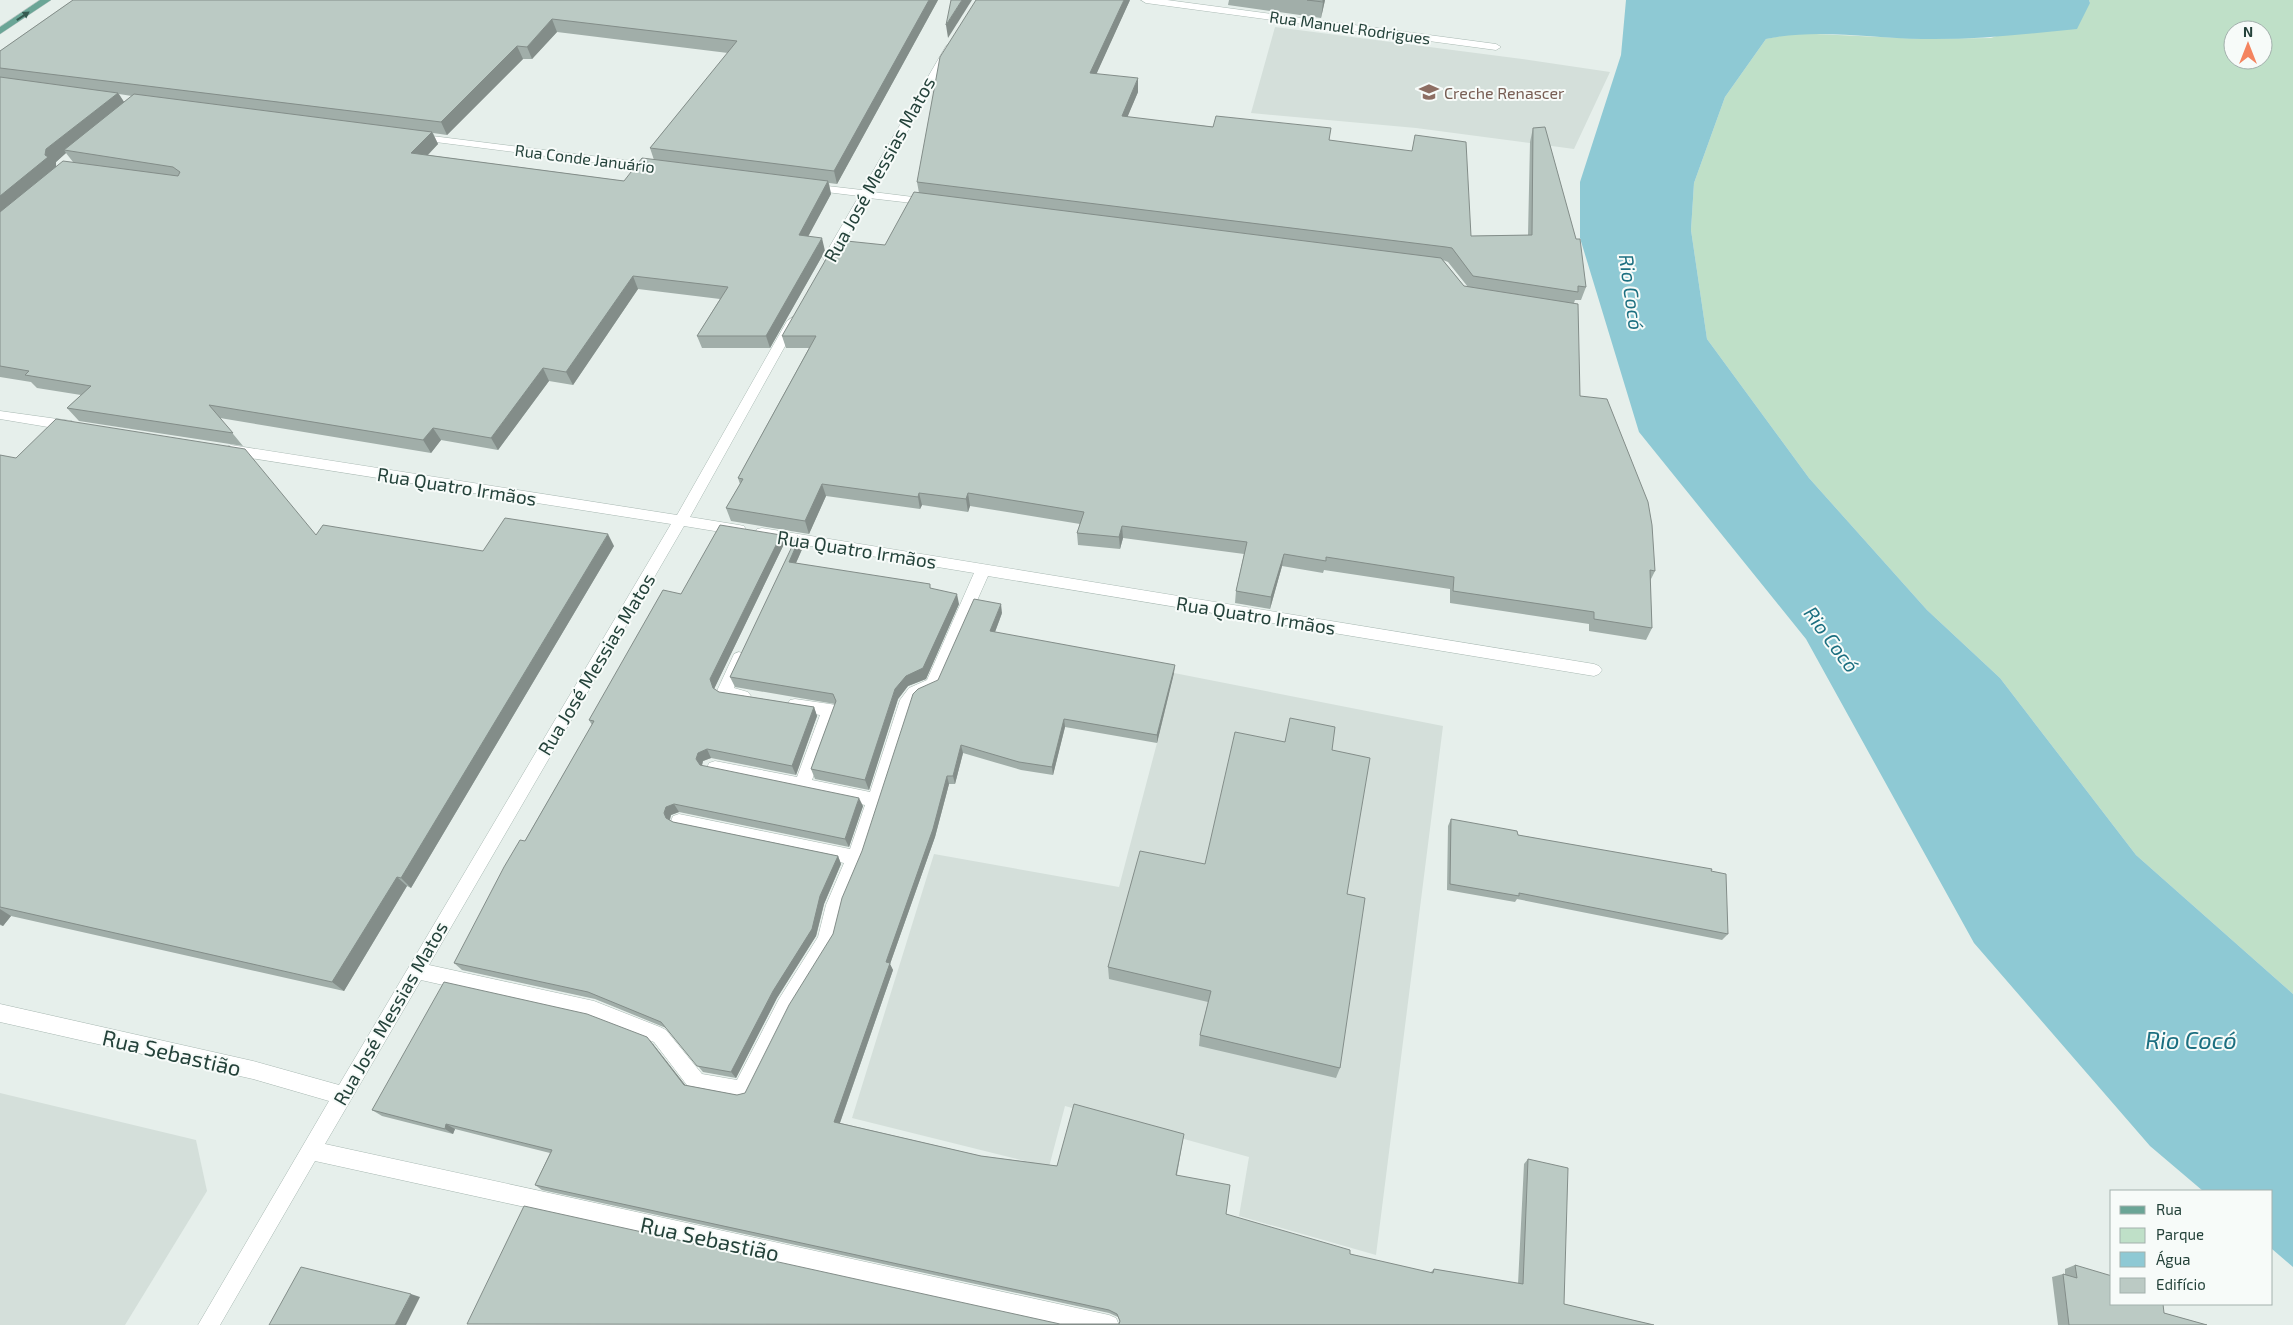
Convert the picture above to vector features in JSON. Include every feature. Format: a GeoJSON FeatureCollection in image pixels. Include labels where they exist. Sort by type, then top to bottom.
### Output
{"type":"FeatureCollection","features":[{"type":"Feature","properties":{"kind":"main road"},"geometry":{"type":"LineString","coordinates":[[0,31],[46,0]]}},
{"type":"Feature","properties":{"kind":"street","name":"Rua Manuel Rodrigues"},"geometry":{"type":"LineString","coordinates":[[1146,0],[1496,47]]}},
{"type":"Feature","properties":{"kind":"street","name":"Rua José Messias Matos"},"geometry":{"type":"LineString","coordinates":[[823,268],[934,72],[959,32]]}},
{"type":"Feature","properties":{"kind":"street","name":"Rua Conde Januário"},"geometry":{"type":"LineString","coordinates":[[405,136],[670,169]]}},
{"type":"Feature","properties":{"kind":"street"},"geometry":{"type":"LineString","coordinates":[[797,185],[944,204]]}},
{"type":"Feature","properties":{"kind":"street","name":"Rua José Messias Matos"},"geometry":{"type":"LineString","coordinates":[[208,1325],[681,520],[798,311]]}},
{"type":"Feature","properties":{"kind":"street"},"geometry":{"type":"LineString","coordinates":[[0,415],[88,428]]}},
{"type":"Feature","properties":{"kind":"street","name":"Rua Quatro Irmãos"},"geometry":{"type":"LineString","coordinates":[[215,448],[681,520],[1594,670]]}},
{"type":"Feature","properties":{"kind":"street"},"geometry":{"type":"LineString","coordinates":[[788,556],[796,539]]}},
{"type":"Feature","properties":{"kind":"street"},"geometry":{"type":"LineString","coordinates":[[416,970],[594,1010],[660,1036],[697,1082],[742,1090],[785,1005],[826,940],[835,905],[855,858],[876,800],[901,718],[910,696],[916,690],[927,689],[933,684],[983,570]]}},
{"type":"Feature","properties":{"kind":"street"},"geometry":{"type":"LineString","coordinates":[[745,647],[724,688],[724,693],[753,698]]}},
{"type":"Feature","properties":{"kind":"street"},"geometry":{"type":"LineString","coordinates":[[782,702],[830,710],[802,786]]}},
{"type":"Feature","properties":{"kind":"street"},"geometry":{"type":"LineString","coordinates":[[711,768],[876,800]]}},
{"type":"Feature","properties":{"kind":"street"},"geometry":{"type":"LineString","coordinates":[[679,821],[855,858]]}},
{"type":"Feature","properties":{"kind":"street","name":"Rua Sebastião"},"geometry":{"type":"LineString","coordinates":[[0,1013],[252,1070],[342,1095]]}},
{"type":"Feature","properties":{"kind":"street","name":"Rua Sebastião"},"geometry":{"type":"LineString","coordinates":[[310,1150],[1109,1325]]}},
{"type":"Feature","properties":{"kind":"shaded area","name":"Creche Renascer"},"geometry":{"type":"Polygon","coordinates":[[[1275,27],[1610,72],[1574,149],[1416,128],[1251,113],[1275,27]]]}},
{"type":"Feature","properties":{"kind":"shaded area"},"geometry":{"type":"Polygon","coordinates":[[[1174,673],[1443,726],[1376,1255],[1239,1216],[1249,1157],[1065,1106],[1049,1167],[852,1118],[934,854],[1119,887],[1174,673]]]}},
{"type":"Feature","properties":{"kind":"shaded area"},"geometry":{"type":"Polygon","coordinates":[[[0,1093],[196,1140],[207,1191],[125,1325],[0,1325],[0,1093]]]}},
{"type":"Feature","properties":{"kind":"green space"},"geometry":{"type":"Polygon","coordinates":[[[2089,0],[2293,0],[2293,994],[2136,855],[2000,678],[1927,610],[1809,478],[1707,339],[1691,230],[1694,183],[1725,97],[1766,39],[1795,33],[1922,39],[1991,38],[2090,3],[2089,0]]]}},
{"type":"Feature","properties":{"kind":"water","name":"Rio Cocó"},"geometry":{"type":"Polygon","coordinates":[[[1626,0],[2089,0],[2090,3],[2077,29],[1961,39],[1805,34],[1766,39],[1725,97],[1694,183],[1691,230],[1707,339],[1809,478],[1927,610],[2000,678],[2136,855],[2293,994],[2293,1267],[2273,1250],[2273,1190],[2202,1190],[2150,1146],[1974,943],[1806,639],[1639,432],[1580,238],[1580,182],[1621,55],[1626,0]]]}},
{"type":"Feature","properties":{"kind":"building"},"geometry":{"type":"Polygon","coordinates":[[[73,0],[929,0],[834,171],[650,148],[737,41],[552,19],[527,47],[517,46],[441,122],[0,68],[0,51],[73,0]]]}},
{"type":"Feature","properties":{"kind":"building"},"geometry":{"type":"Polygon","coordinates":[[[951,0],[962,0],[946,25],[951,0]]]}},
{"type":"Feature","properties":{"kind":"building"},"geometry":{"type":"Polygon","coordinates":[[[976,0],[1124,0],[1090,73],[1138,78],[1122,116],[1213,127],[1216,116],[1331,128],[1329,140],[1412,151],[1415,135],[1466,142],[1471,236],[1532,235],[1533,128],[1545,127],[1576,239],[1580,239],[1586,287],[1578,286],[1578,292],[1473,276],[1452,248],[1446,247],[917,182],[940,57],[976,0]]]}},
{"type":"Feature","properties":{"kind":"building"},"geometry":{"type":"Polygon","coordinates":[[[1307,0],[1323,0],[1323,2],[1307,0]]]}},
{"type":"Feature","properties":{"kind":"building"},"geometry":{"type":"Polygon","coordinates":[[[0,77],[118,93],[46,149],[45,155],[48,157],[0,196],[0,77]]]}},
{"type":"Feature","properties":{"kind":"building"},"geometry":{"type":"Polygon","coordinates":[[[134,94],[432,132],[411,153],[624,181],[642,158],[828,181],[799,235],[822,238],[766,336],[697,336],[728,287],[633,276],[566,372],[543,368],[491,438],[433,428],[423,440],[209,405],[233,433],[67,408],[91,386],[25,375],[29,371],[0,366],[0,212],[63,161],[178,176],[180,172],[173,167],[64,150],[134,94]]]}},
{"type":"Feature","properties":{"kind":"building"},"geometry":{"type":"Polygon","coordinates":[[[914,192],[1441,258],[1464,286],[1578,304],[1580,396],[1607,399],[1648,502],[1652,525],[1655,571],[1650,570],[1652,628],[1594,619],[1594,612],[1453,591],[1454,577],[1326,557],[1326,561],[1284,554],[1271,597],[1236,591],[1247,542],[1122,526],[1119,537],[1077,533],[1084,512],[968,493],[966,499],[919,493],[918,497],[822,484],[805,521],[726,508],[743,479],[738,478],[816,336],[782,336],[837,240],[885,245],[914,192]]]}},
{"type":"Feature","properties":{"kind":"building"},"geometry":{"type":"Polygon","coordinates":[[[56,419],[245,449],[316,535],[323,525],[483,551],[505,518],[608,534],[401,878],[397,877],[332,982],[0,907],[0,455],[16,458],[56,419]]]}},
{"type":"Feature","properties":{"kind":"building"},"geometry":{"type":"Polygon","coordinates":[[[720,525],[781,535],[710,679],[713,688],[719,692],[814,707],[792,766],[707,749],[698,753],[696,759],[700,765],[859,798],[845,839],[674,804],[666,807],[664,813],[666,818],[673,822],[838,856],[820,896],[812,929],[773,991],[731,1072],[697,1066],[661,1022],[588,992],[454,963],[504,867],[520,840],[525,841],[594,721],[589,720],[663,590],[681,594],[720,525]]]}},
{"type":"Feature","properties":{"kind":"building"},"geometry":{"type":"Polygon","coordinates":[[[797,536],[800,537],[789,562],[930,584],[930,588],[957,594],[923,668],[906,676],[895,689],[865,780],[811,769],[836,701],[833,694],[730,677],[797,536]]]}},
{"type":"Feature","properties":{"kind":"building"},"geometry":{"type":"Polygon","coordinates":[[[974,599],[1001,604],[990,631],[1175,665],[1157,735],[1064,719],[1052,767],[1019,762],[961,745],[953,776],[947,776],[933,829],[886,962],[890,963],[834,1122],[981,1156],[1057,1166],[1074,1104],[1184,1134],[1176,1175],[1230,1185],[1226,1214],[1350,1250],[1350,1254],[1433,1273],[1434,1269],[1523,1284],[1528,1159],[1568,1168],[1564,1304],[1654,1325],[467,1324],[524,1206],[1060,1324],[1119,1324],[1120,1321],[1117,1314],[1109,1310],[535,1185],[552,1150],[446,1124],[445,1129],[372,1110],[444,982],[587,1014],[647,1037],[684,1085],[737,1095],[745,1093],[789,1005],[833,934],[842,898],[862,851],[913,694],[918,689],[938,680],[974,599]]]}},
{"type":"Feature","properties":{"kind":"building"},"geometry":{"type":"Polygon","coordinates":[[[1290,718],[1335,727],[1332,750],[1370,758],[1347,894],[1365,898],[1340,1068],[1200,1035],[1211,991],[1108,967],[1140,851],[1205,864],[1235,732],[1285,742],[1290,718]]]}},
{"type":"Feature","properties":{"kind":"building"},"geometry":{"type":"Polygon","coordinates":[[[1451,819],[1517,831],[1518,835],[1712,869],[1711,871],[1726,874],[1728,934],[1519,893],[1519,896],[1450,884],[1451,819]]]}},
{"type":"Feature","properties":{"kind":"building"},"geometry":{"type":"Polygon","coordinates":[[[2075,1265],[2110,1275],[2110,1305],[2163,1305],[2164,1313],[2207,1325],[2069,1325],[2063,1274],[2077,1278],[2075,1265]]]}},
{"type":"Feature","properties":{"kind":"building"},"geometry":{"type":"Polygon","coordinates":[[[301,1267],[411,1294],[395,1325],[269,1325],[301,1267]]]}},
{"type":"Feature","properties":{"kind":"place","name":"Creche Renascer"},"geometry":{"type":"Point","coordinates":[1429,92]}}]}
